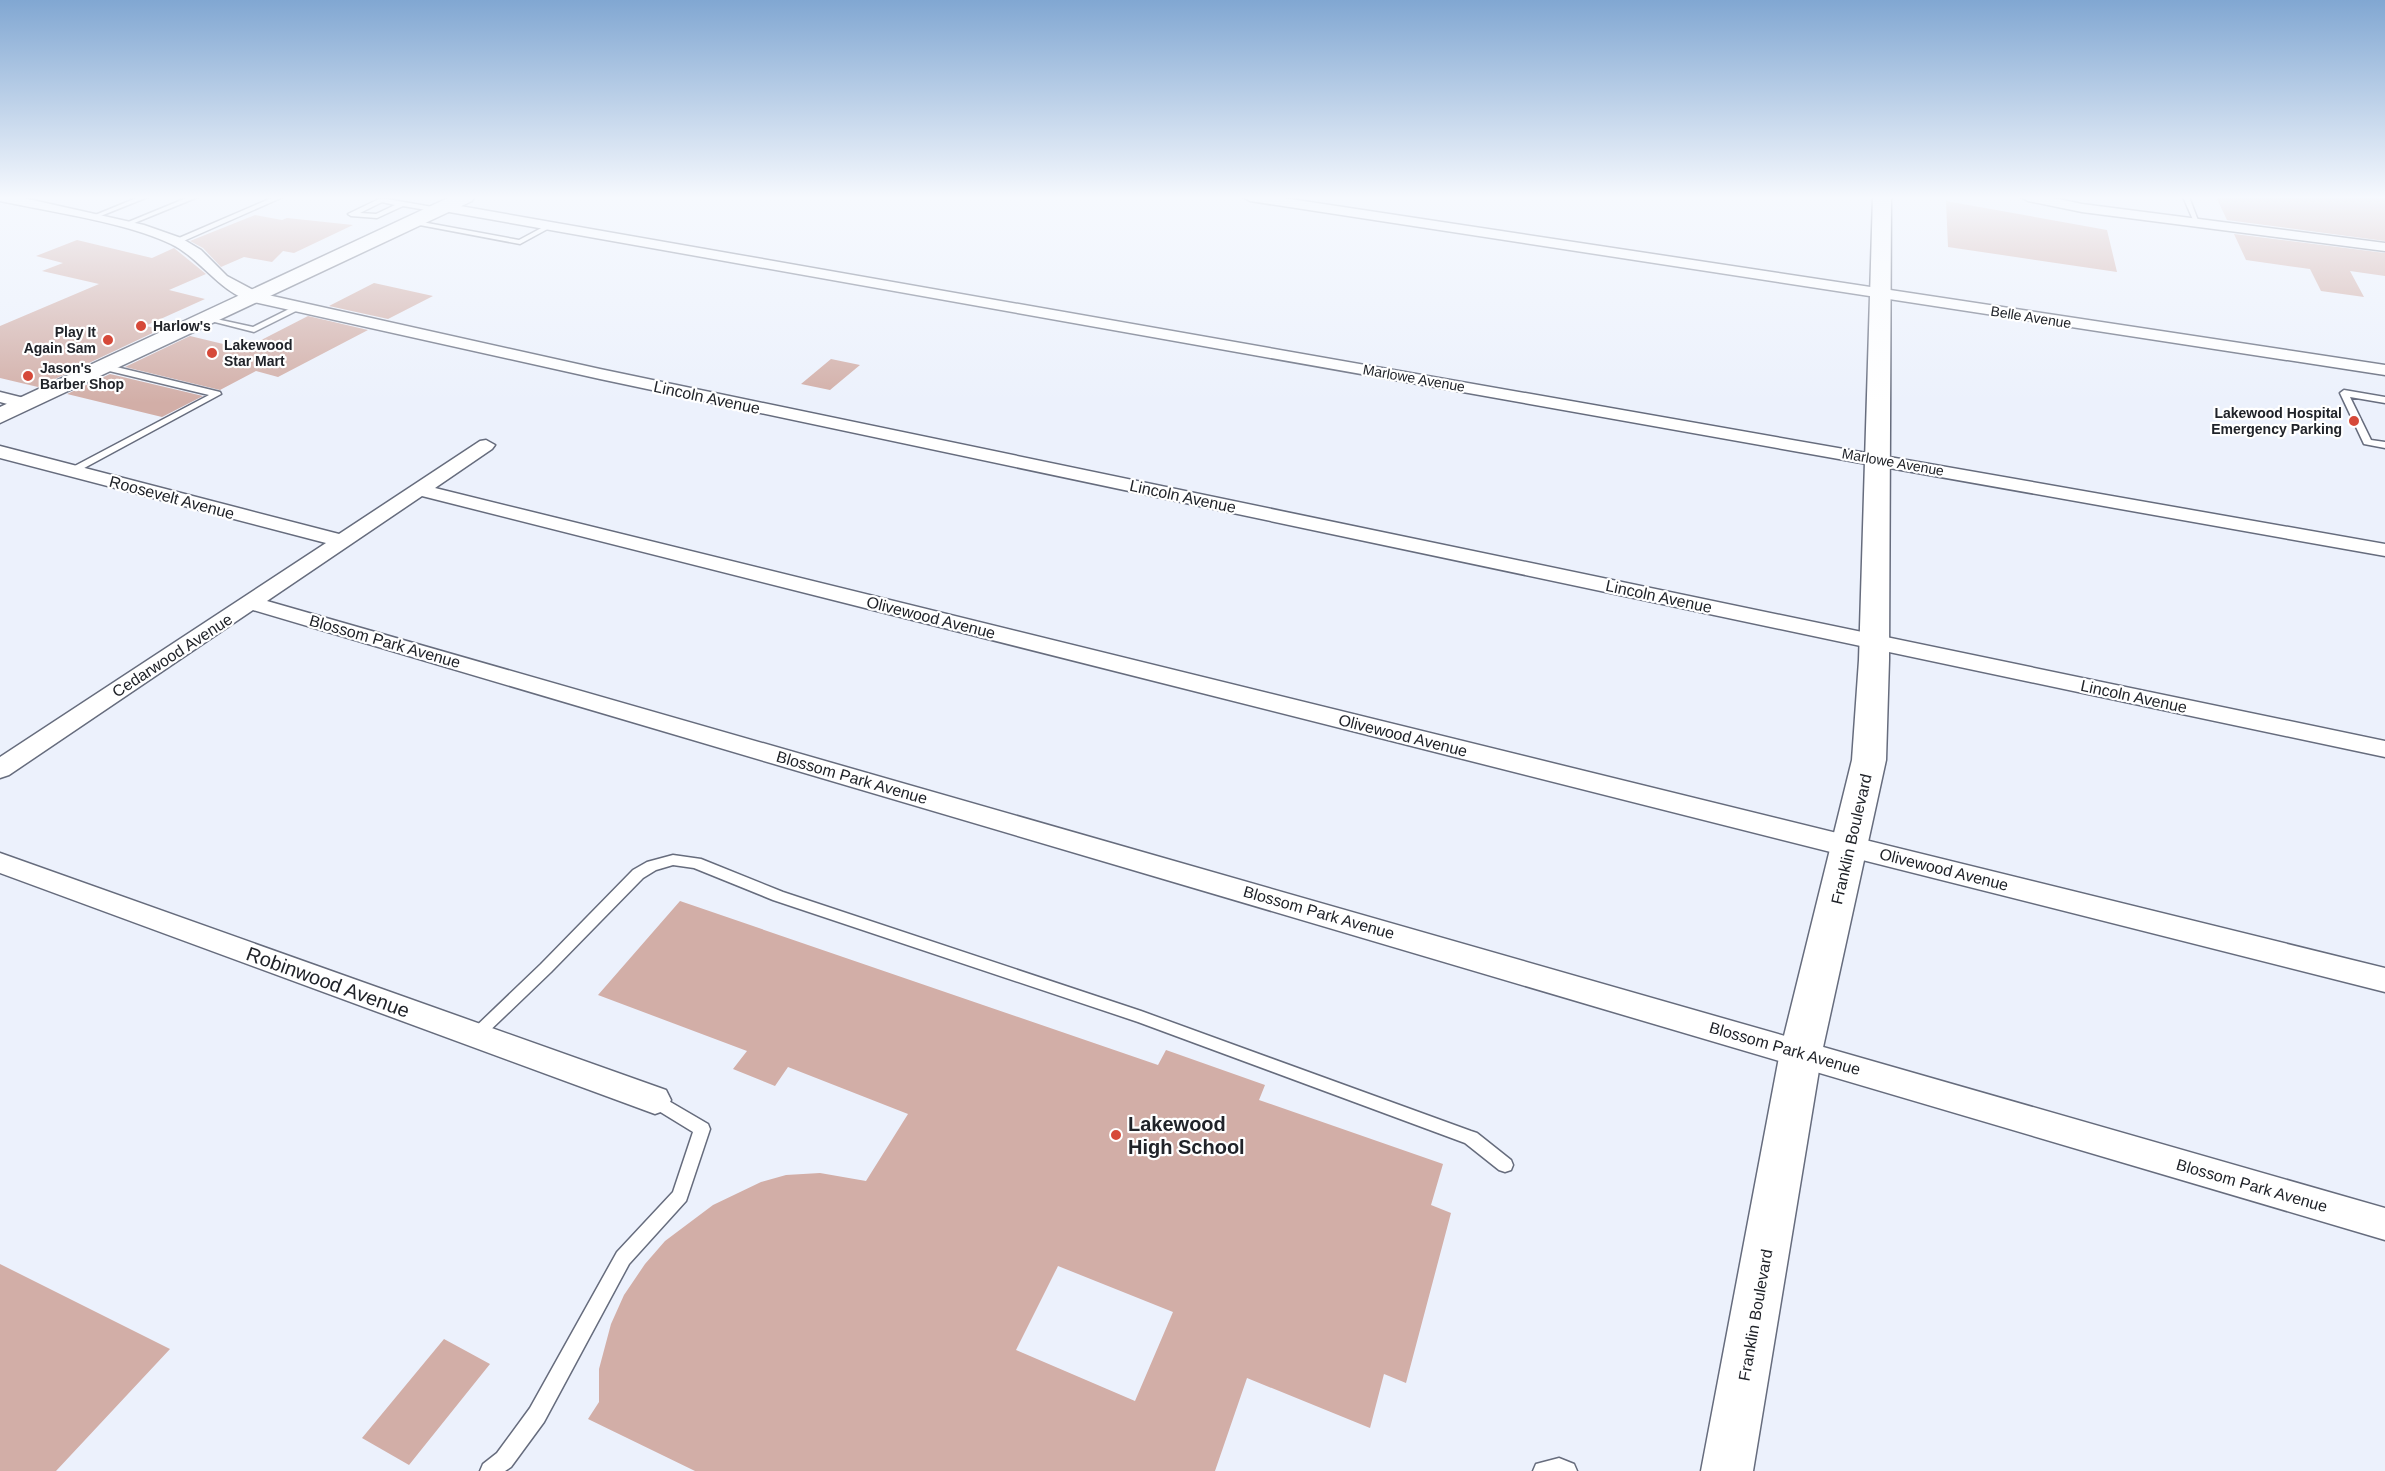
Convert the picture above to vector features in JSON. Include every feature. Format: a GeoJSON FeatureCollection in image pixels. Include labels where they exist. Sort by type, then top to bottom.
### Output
{"type":"FeatureCollection","features":[{"type":"Feature","properties":{"kind":"street","name":"Lincoln Avenue"},"geometry":{"type":"LineString","coordinates":[[209,266],[222,279],[254,297],[611,377],[2385,749]]}},
{"type":"Feature","properties":{"kind":"street"},"geometry":{"type":"LineString","coordinates":[[0,416],[254,297],[311,266]]}},
{"type":"Feature","properties":{"kind":"street","name":"Marlowe Avenue"},"geometry":{"type":"LineString","coordinates":[[774,266],[2385,550]]}},
{"type":"Feature","properties":{"kind":"street","name":"Belle Avenue"},"geometry":{"type":"LineString","coordinates":[[1695,266],[2385,370]]}},
{"type":"Feature","properties":{"kind":"street","name":"Franklin Boulevard"},"geometry":{"type":"LineString","coordinates":[[1727,1471],[1801,1052],[1869,760],[1874,641],[1880,266]]}},
{"type":"Feature","properties":{"kind":"street"},"geometry":{"type":"LineString","coordinates":[[0,397],[26,404]]}},
{"type":"Feature","properties":{"kind":"street"},"geometry":{"type":"LineString","coordinates":[[343,541],[486,445]]}},
{"type":"Feature","properties":{"kind":"street","name":"Roosevelt Avenue"},"geometry":{"type":"LineString","coordinates":[[0,452],[343,541]]}},
{"type":"Feature","properties":{"kind":"street","name":"Olivewood Avenue"},"geometry":{"type":"LineString","coordinates":[[420,490],[2385,980]]}},
{"type":"Feature","properties":{"kind":"street","name":"Cedarwood Avenue"},"geometry":{"type":"LineString","coordinates":[[0,769],[343,541]]}},
{"type":"Feature","properties":{"kind":"street","name":"Blossom Park Avenue"},"geometry":{"type":"LineString","coordinates":[[252,603],[1801,1052],[2385,1224]]}},
{"type":"Feature","properties":{"kind":"street","name":"Robinwood Avenue"},"geometry":{"type":"LineString","coordinates":[[0,863],[655,1100]]}},
{"type":"Feature","properties":{"kind":"lane"},"geometry":{"type":"LineString","coordinates":[[207,319],[254,330],[300,307]]}},
{"type":"Feature","properties":{"kind":"lane"},"geometry":{"type":"LineString","coordinates":[[72,471],[217,394],[104,367]]}},
{"type":"Feature","properties":{"kind":"lane"},"geometry":{"type":"LineString","coordinates":[[2385,400],[2344,393],[2367,442],[2385,445]]}},
{"type":"Feature","properties":{"kind":"lane"},"geometry":{"type":"LineString","coordinates":[[476,1035],[546,968],[638,874],[652,866],[673,860],[696,863],[778,896],[1129,1013],[1315,1080],[1471,1138],[1505,1165]]}},
{"type":"Feature","properties":{"kind":"lane"},"geometry":{"type":"LineString","coordinates":[[490,1471],[504,1460],[537,1415],[623,1258],[680,1196],[702,1129],[655,1100]]}},
{"type":"Feature","properties":{"kind":"building"},"geometry":{"type":"Polygon","coordinates":[[[56,266],[196,266],[206,274],[169,290],[205,299],[145,326],[161,329],[38,387],[0,378],[0,326],[99,284],[42,271],[56,266]]]}},
{"type":"Feature","properties":{"kind":"building"},"geometry":{"type":"Polygon","coordinates":[[[2074,266],[2115,266],[2117,272],[2074,266]]]}},
{"type":"Feature","properties":{"kind":"building"},"geometry":{"type":"Polygon","coordinates":[[[2286,266],[2385,266],[2385,276],[2350,271],[2364,297],[2321,291],[2310,269],[2286,266]]]}},
{"type":"Feature","properties":{"kind":"building"},"geometry":{"type":"Polygon","coordinates":[[[374,283],[433,296],[388,319],[329,306],[374,283]]]}},
{"type":"Feature","properties":{"kind":"building"},"geometry":{"type":"Polygon","coordinates":[[[308,316],[368,330],[278,377],[256,371],[220,390],[125,367],[190,336],[244,349],[308,316]]]}},
{"type":"Feature","properties":{"kind":"building"},"geometry":{"type":"Polygon","coordinates":[[[831,359],[860,365],[830,390],[801,384],[831,359]]]}},
{"type":"Feature","properties":{"kind":"building"},"geometry":{"type":"Polygon","coordinates":[[[110,374],[203,396],[162,417],[67,394],[110,374]]]}},
{"type":"Feature","properties":{"kind":"building"},"geometry":{"type":"Polygon","coordinates":[[[680,901],[1158,1065],[1166,1050],[1265,1085],[1259,1100],[1443,1164],[1431,1205],[1451,1213],[1406,1383],[1384,1374],[1370,1428],[1247,1378],[1215,1471],[695,1471],[588,1419],[599,1402],[599,1369],[611,1324],[624,1295],[645,1264],[665,1241],[713,1205],[761,1182],[786,1175],[820,1173],[866,1181],[908,1114],[788,1067],[775,1086],[733,1069],[747,1051],[598,995],[680,901]],[[1058,1266],[1016,1350],[1135,1401],[1173,1312],[1058,1266]]]}},
{"type":"Feature","properties":{"kind":"building"},"geometry":{"type":"Polygon","coordinates":[[[0,1264],[170,1349],[56,1471],[0,1471],[0,1264]]]}},
{"type":"Feature","properties":{"kind":"building"},"geometry":{"type":"Polygon","coordinates":[[[444,1339],[490,1364],[409,1465],[362,1438],[444,1339]]]}},
{"type":"Feature","properties":{"kind":"place","name":"Harlow's"},"geometry":{"type":"Point","coordinates":[141,326]}},
{"type":"Feature","properties":{"kind":"place","name":"Play It Again Sam"},"geometry":{"type":"Point","coordinates":[108,340]}},
{"type":"Feature","properties":{"kind":"place","name":"Lakewood Star Mart"},"geometry":{"type":"Point","coordinates":[212,353]}},
{"type":"Feature","properties":{"kind":"place","name":"Jason's Barber Shop"},"geometry":{"type":"Point","coordinates":[28,376]}},
{"type":"Feature","properties":{"kind":"place","name":"Lakewood Hospital Emergency Parking"},"geometry":{"type":"Point","coordinates":[2354,421]}},
{"type":"Feature","properties":{"kind":"place","name":"Lakewood High School"},"geometry":{"type":"Point","coordinates":[1116,1135]}}]}
